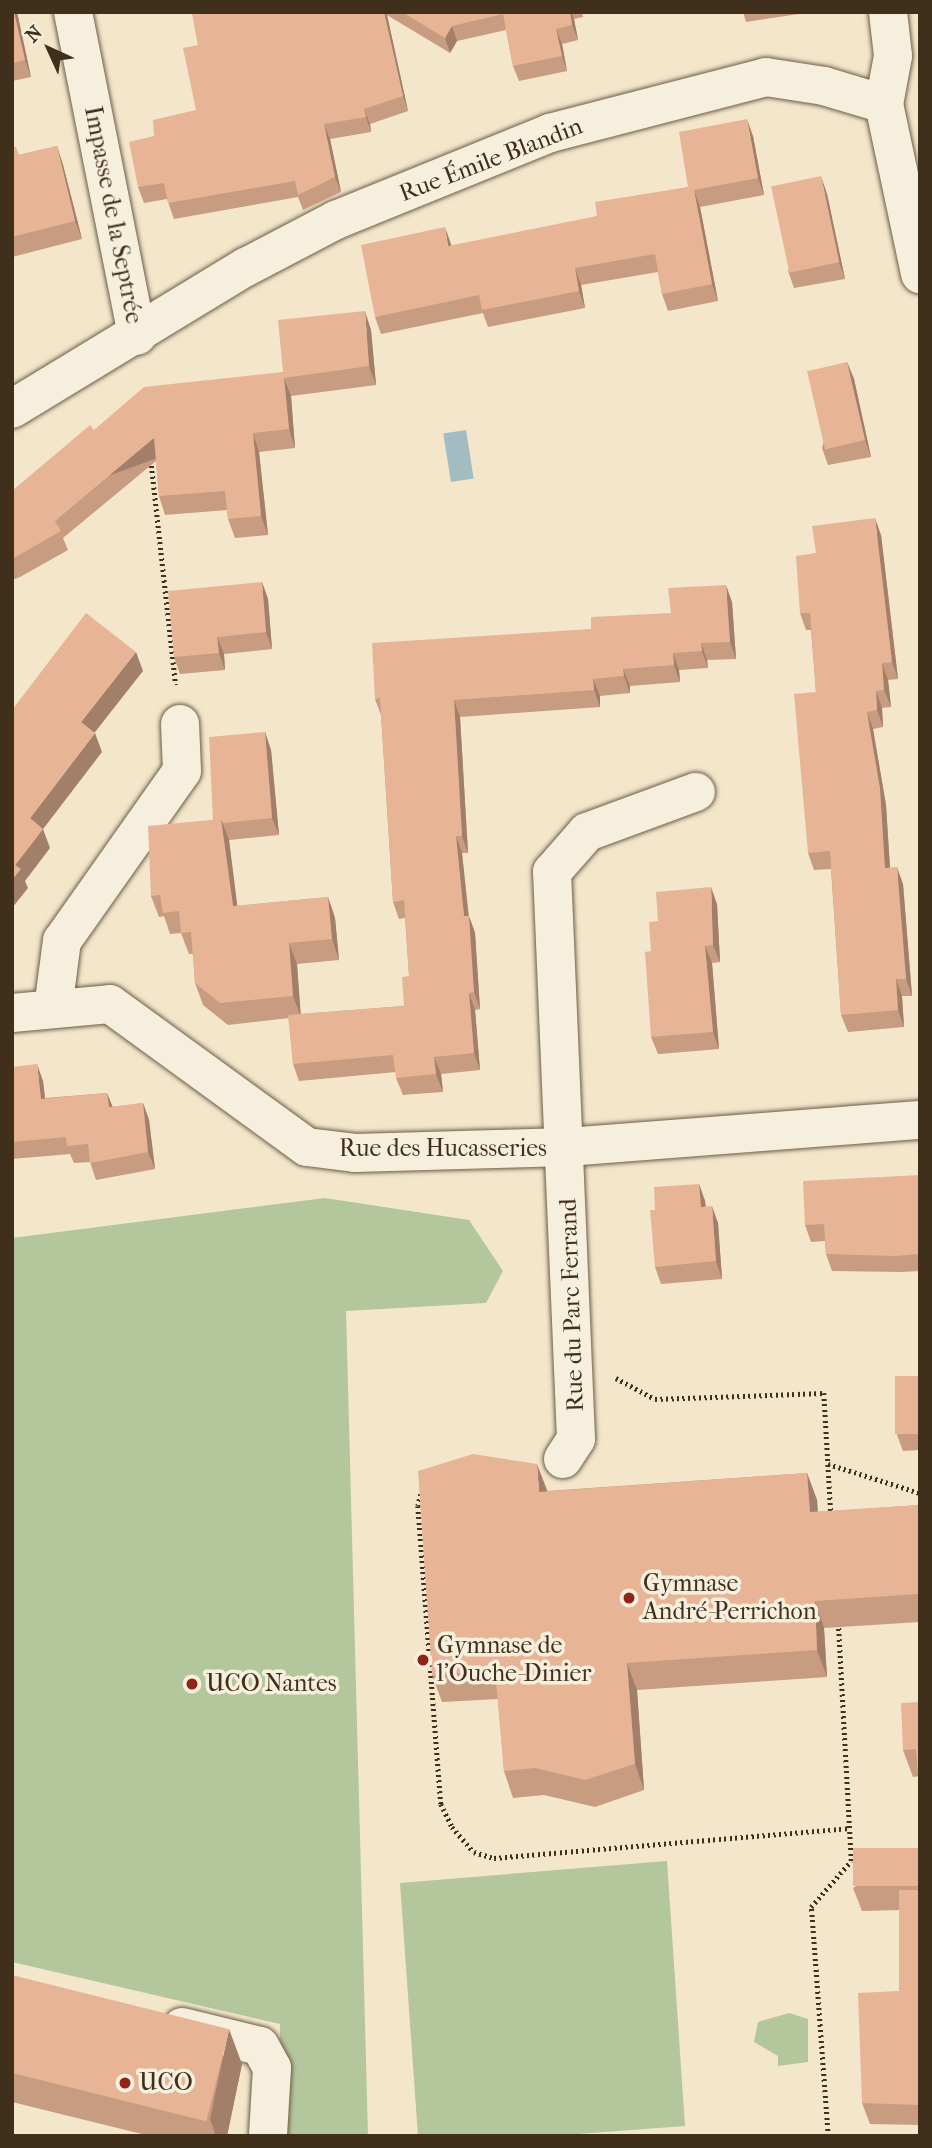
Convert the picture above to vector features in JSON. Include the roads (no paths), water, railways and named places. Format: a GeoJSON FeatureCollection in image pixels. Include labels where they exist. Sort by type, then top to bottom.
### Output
{"type":"FeatureCollection","features":[{"type":"Feature","properties":{"kind":"street","name":"Impasse de la Septrée"},"geometry":{"type":"LineString","coordinates":[[73,12],[137,336]]}},
{"type":"Feature","properties":{"kind":"street"},"geometry":{"type":"LineString","coordinates":[[888,12],[893,56],[884,104],[920,273]]}},
{"type":"Feature","properties":{"kind":"street","name":"Rue Émile Blandin"},"geometry":{"type":"LineString","coordinates":[[12,409],[137,336],[246,267],[336,220],[550,133],[766,77],[824,86],[884,104]]}},
{"type":"Feature","properties":{"kind":"street"},"geometry":{"type":"LineString","coordinates":[[53,1009],[62,941],[182,771],[180,724]]}},
{"type":"Feature","properties":{"kind":"street","name":"Rue du Parc Ferrand"},"geometry":{"type":"LineString","coordinates":[[564,1459],[576,1439],[567,1147],[552,872],[587,832],[696,792]]}},
{"type":"Feature","properties":{"kind":"street","name":"Rue des Hucasseries"},"geometry":{"type":"LineString","coordinates":[[12,1013],[110,1004],[307,1147],[355,1153],[567,1147],[920,1120]]}},
{"type":"Feature","properties":{"kind":"street"},"geometry":{"type":"LineString","coordinates":[[142,2018],[260,2046],[272,2068],[268,2136]]}},
{"type":"Feature","properties":{"kind":"water"},"geometry":{"type":"Polygon","coordinates":[[[466,430],[474,478],[451,482],[443,434],[466,430]]]}},
{"type":"Feature","properties":{"kind":"place","name":"Gymnase André-Perrichon"},"geometry":{"type":"Point","coordinates":[629,1598]}},
{"type":"Feature","properties":{"kind":"place","name":"Gymnase de l'Ouche-Dinier"},"geometry":{"type":"Point","coordinates":[423,1660]}},
{"type":"Feature","properties":{"kind":"place","name":"UCO Nantes"},"geometry":{"type":"Point","coordinates":[192,1684]}},
{"type":"Feature","properties":{"kind":"place","name":"UCO"},"geometry":{"type":"Point","coordinates":[125,2083]}}]}
